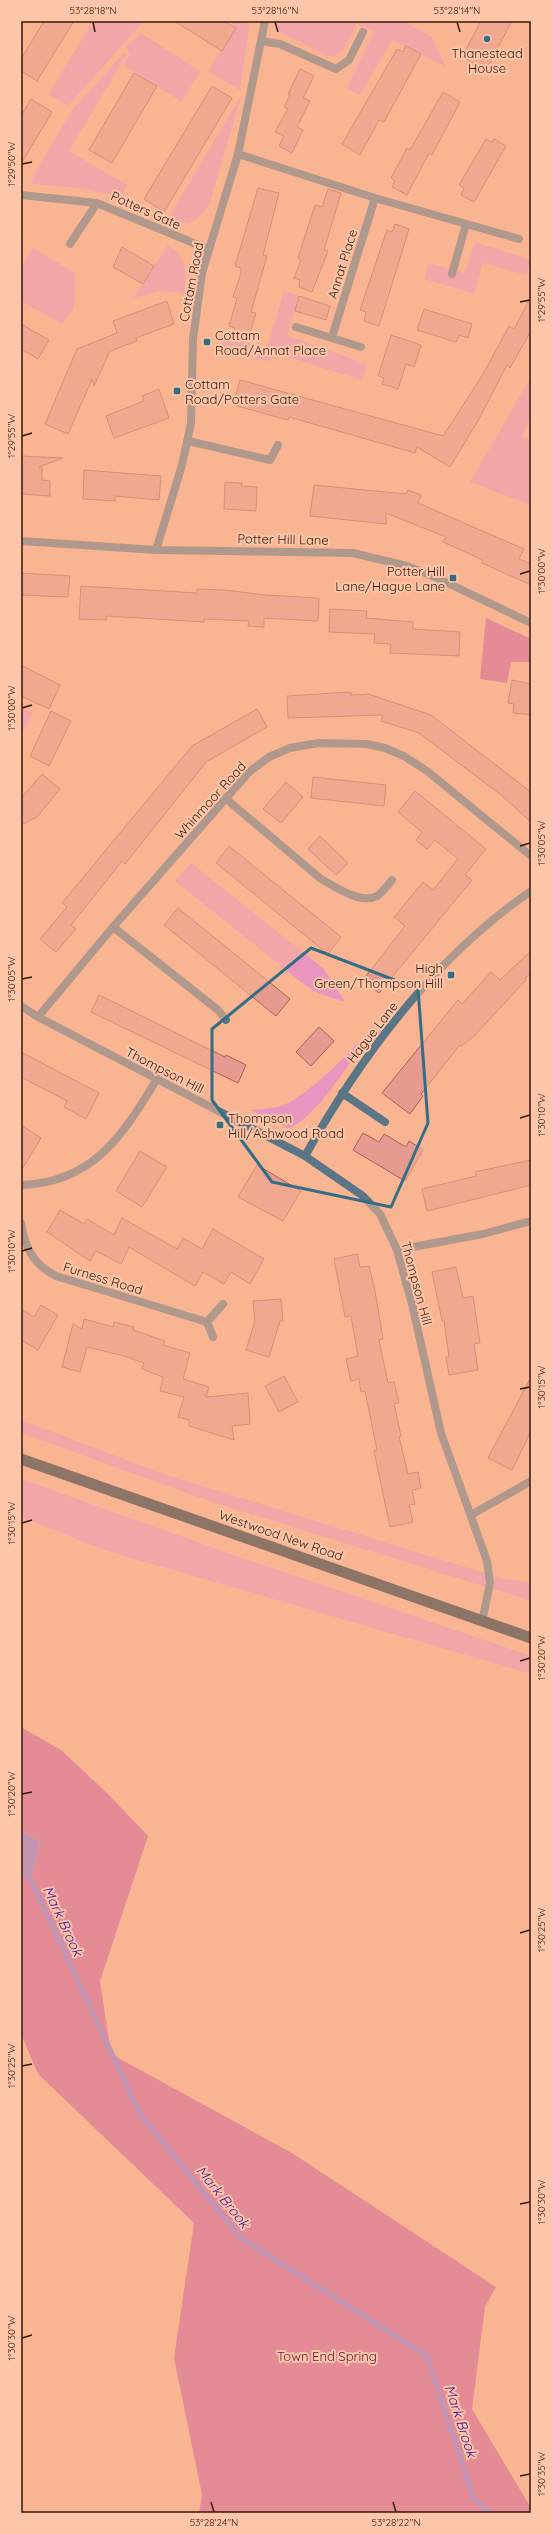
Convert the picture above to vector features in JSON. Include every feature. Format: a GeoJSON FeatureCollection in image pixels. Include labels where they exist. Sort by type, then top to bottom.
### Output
{"type":"FeatureCollection","features":[{"type":"Feature","properties":{"kind":"highway","name":"Westwood New Road"},"geometry":{"type":"LineString","coordinates":[[21,1459],[531,1638]]}},
{"type":"Feature","properties":{"kind":"street","name":"Cottam Road"},"geometry":{"type":"LineString","coordinates":[[156,550],[188,441],[191,423],[193,334],[208,248],[238,154],[265,21]]}},
{"type":"Feature","properties":{"kind":"street"},"geometry":{"type":"LineString","coordinates":[[261,41],[280,44],[336,69],[349,60],[363,32]]}},
{"type":"Feature","properties":{"kind":"street"},"geometry":{"type":"LineString","coordinates":[[238,154],[375,198],[519,239]]}},
{"type":"Feature","properties":{"kind":"street","name":"Potters Gate"},"geometry":{"type":"LineString","coordinates":[[21,195],[97,203],[117,209],[168,233],[208,248]]}},
{"type":"Feature","properties":{"kind":"street","name":"Annat Place"},"geometry":{"type":"LineString","coordinates":[[332,338],[375,198]]}},
{"type":"Feature","properties":{"kind":"street","name":"Potters Gate"},"geometry":{"type":"LineString","coordinates":[[70,244],[97,203]]}},
{"type":"Feature","properties":{"kind":"street"},"geometry":{"type":"LineString","coordinates":[[452,274],[466,224]]}},
{"type":"Feature","properties":{"kind":"street"},"geometry":{"type":"LineString","coordinates":[[296,327],[361,347]]}},
{"type":"Feature","properties":{"kind":"street"},"geometry":{"type":"LineString","coordinates":[[188,441],[270,460],[278,445]]}},
{"type":"Feature","properties":{"kind":"street","name":"Potter Hill Lane"},"geometry":{"type":"LineString","coordinates":[[21,541],[156,550],[353,553],[401,564],[435,577],[531,623]]}},
{"type":"Feature","properties":{"kind":"street","name":"Whinmoor Road"},"geometry":{"type":"LineString","coordinates":[[38,1017],[113,928],[249,772],[269,757],[290,748],[318,743],[367,744],[404,756],[531,856]]}},
{"type":"Feature","properties":{"kind":"street"},"geometry":{"type":"LineString","coordinates":[[226,798],[321,879],[336,888],[367,899],[377,896],[392,880]]}},
{"type":"Feature","properties":{"kind":"street","name":"Hague Lane"},"geometry":{"type":"LineString","coordinates":[[305,1156],[342,1093],[385,1033],[434,974],[499,914],[531,891]]}},
{"type":"Feature","properties":{"kind":"street"},"geometry":{"type":"LineString","coordinates":[[113,928],[218,1010],[226,1020]]}},
{"type":"Feature","properties":{"kind":"street","name":"Thompson Hill"},"geometry":{"type":"LineString","coordinates":[[21,1006],[38,1017],[305,1156],[363,1196],[380,1214],[397,1250],[412,1304],[441,1433],[487,1561],[490,1582],[482,1622]]}},
{"type":"Feature","properties":{"kind":"street"},"geometry":{"type":"LineString","coordinates":[[21,1185],[37,1185],[56,1180],[79,1171],[98,1159],[132,1120],[157,1079]]}},
{"type":"Feature","properties":{"kind":"street"},"geometry":{"type":"LineString","coordinates":[[342,1093],[385,1122]]}},
{"type":"Feature","properties":{"kind":"street"},"geometry":{"type":"LineString","coordinates":[[397,1250],[483,1234],[531,1221]]}},
{"type":"Feature","properties":{"kind":"street","name":"Furness Road"},"geometry":{"type":"LineString","coordinates":[[21,1223],[24,1239],[34,1260],[43,1269],[56,1276],[207,1322]]}},
{"type":"Feature","properties":{"kind":"street"},"geometry":{"type":"LineString","coordinates":[[213,1337],[207,1322],[223,1304]]}},
{"type":"Feature","properties":{"kind":"street"},"geometry":{"type":"LineString","coordinates":[[471,1515],[531,1481]]}},
{"type":"Feature","properties":{"kind":"highlighted area"},"geometry":{"type":"Polygon","coordinates":[[[311,948],[418,989],[428,1123],[391,1207],[272,1182],[212,1100],[212,1029],[311,948]]]}},
{"type":"Feature","properties":{"kind":"shaded area"},"geometry":{"type":"Polygon","coordinates":[[[93,21],[144,21],[68,106],[49,94],[93,21]]]}},
{"type":"Feature","properties":{"kind":"shaded area"},"geometry":{"type":"Polygon","coordinates":[[[234,21],[250,21],[240,90],[208,71],[236,28],[232,25],[234,21]]]}},
{"type":"Feature","properties":{"kind":"shaded area"},"geometry":{"type":"Polygon","coordinates":[[[275,21],[402,21],[432,37],[446,67],[392,40],[360,95],[347,88],[374,31],[357,24],[344,48],[335,56],[327,56],[282,33],[276,28],[275,21]]]}},
{"type":"Feature","properties":{"kind":"shaded area"},"geometry":{"type":"Polygon","coordinates":[[[141,33],[200,71],[182,102],[124,65],[130,54],[126,46],[141,33]]]}},
{"type":"Feature","properties":{"kind":"shaded area"},"geometry":{"type":"Polygon","coordinates":[[[125,52],[127,54],[69,151],[127,185],[121,196],[69,187],[32,184],[33,177],[72,110],[125,52]]]}},
{"type":"Feature","properties":{"kind":"shaded area"},"geometry":{"type":"Polygon","coordinates":[[[242,94],[209,205],[199,217],[189,224],[168,219],[242,94]]]}},
{"type":"Feature","properties":{"kind":"shaded area"},"geometry":{"type":"Polygon","coordinates":[[[475,242],[531,260],[526,275],[483,263],[474,294],[424,279],[429,263],[465,273],[475,242]]]}},
{"type":"Feature","properties":{"kind":"shaded area"},"geometry":{"type":"Polygon","coordinates":[[[168,245],[180,256],[185,266],[184,294],[163,290],[133,298],[168,245]]]}},
{"type":"Feature","properties":{"kind":"shaded area"},"geometry":{"type":"Polygon","coordinates":[[[33,248],[75,273],[74,309],[62,324],[21,301],[21,268],[33,248]]]}},
{"type":"Feature","properties":{"kind":"shaded area"},"geometry":{"type":"Polygon","coordinates":[[[284,291],[299,296],[287,336],[367,364],[362,380],[281,355],[268,361],[221,348],[224,335],[267,348],[284,291]]]}},
{"type":"Feature","properties":{"kind":"shaded area"},"geometry":{"type":"Polygon","coordinates":[[[531,377],[531,417],[522,436],[531,441],[531,505],[470,482],[531,377]]]}},
{"type":"Feature","properties":{"kind":"shaded area"},"geometry":{"type":"Polygon","coordinates":[[[21,708],[33,713],[21,737],[21,708]]]}},
{"type":"Feature","properties":{"kind":"shaded area"},"geometry":{"type":"Polygon","coordinates":[[[191,863],[324,969],[345,1002],[318,993],[305,985],[175,881],[191,863]]]}},
{"type":"Feature","properties":{"kind":"shaded area"},"geometry":{"type":"Polygon","coordinates":[[[375,1026],[335,1084],[311,1113],[299,1123],[288,1128],[250,1110],[278,1107],[290,1102],[302,1094],[329,1072],[375,1026]]]}},
{"type":"Feature","properties":{"kind":"shaded area"},"geometry":{"type":"Polygon","coordinates":[[[21,1420],[164,1474],[501,1578],[531,1583],[531,1601],[212,1502],[21,1433],[21,1420]]]}},
{"type":"Feature","properties":{"kind":"shaded area"},"geometry":{"type":"Polygon","coordinates":[[[21,1479],[220,1550],[531,1656],[531,1674],[104,1550],[21,1517],[21,1479]]]}},
{"type":"Feature","properties":{"kind":"shaded area"},"geometry":{"type":"Polygon","coordinates":[[[21,1830],[40,1842],[31,1880],[21,1877],[21,1830]]]}},
{"type":"Feature","properties":{"kind":"green space"},"geometry":{"type":"Polygon","coordinates":[[[486,618],[531,639],[531,662],[511,662],[507,683],[480,679],[486,618]]]}},
{"type":"Feature","properties":{"kind":"green space","name":"Town End Spring"},"geometry":{"type":"Polygon","coordinates":[[[21,1727],[61,1750],[108,1794],[148,1836],[100,1981],[111,2054],[292,2153],[496,2287],[485,2307],[472,2409],[531,2508],[531,2513],[199,2513],[202,2495],[174,2358],[194,2223],[38,2074],[21,2034],[21,1877],[31,1880],[40,1842],[21,1830],[21,1727]]]}},
{"type":"Feature","properties":{"kind":"building"},"geometry":{"type":"Polygon","coordinates":[[[44,21],[74,21],[37,81],[21,71],[21,59],[44,21]]]}},
{"type":"Feature","properties":{"kind":"building"},"geometry":{"type":"Polygon","coordinates":[[[174,21],[224,21],[236,28],[222,51],[174,21]]]}},
{"type":"Feature","properties":{"kind":"building","name":"Thanestead House"},"geometry":{"type":"Polygon","coordinates":[[[481,21],[512,21],[486,70],[462,57],[481,21]]]}},
{"type":"Feature","properties":{"kind":"building"},"geometry":{"type":"Polygon","coordinates":[[[406,46],[421,54],[384,122],[379,120],[360,155],[342,144],[397,49],[403,52],[406,46]]]}},
{"type":"Feature","properties":{"kind":"building"},"geometry":{"type":"Polygon","coordinates":[[[300,69],[314,76],[303,98],[310,101],[297,127],[303,130],[292,153],[279,146],[284,136],[275,132],[288,109],[284,107],[290,95],[288,94],[300,69]]]}},
{"type":"Feature","properties":{"kind":"building"},"geometry":{"type":"Polygon","coordinates":[[[134,73],[157,86],[112,163],[89,150],[134,73]]]}},
{"type":"Feature","properties":{"kind":"building"},"geometry":{"type":"Polygon","coordinates":[[[212,86],[232,98],[164,212],[144,199],[212,86]]]}},
{"type":"Feature","properties":{"kind":"building"},"geometry":{"type":"Polygon","coordinates":[[[443,92],[460,102],[432,155],[429,153],[407,195],[392,187],[395,181],[391,178],[407,148],[410,150],[443,92]]]}},
{"type":"Feature","properties":{"kind":"building"},"geometry":{"type":"Polygon","coordinates":[[[31,99],[52,112],[21,164],[21,116],[31,99]]]}},
{"type":"Feature","properties":{"kind":"building"},"geometry":{"type":"Polygon","coordinates":[[[486,139],[492,142],[494,139],[506,146],[474,202],[461,195],[464,188],[459,185],[486,139]]]}},
{"type":"Feature","properties":{"kind":"building"},"geometry":{"type":"Polygon","coordinates":[[[258,188],[279,193],[263,255],[267,256],[251,312],[256,313],[249,337],[234,332],[235,328],[229,326],[237,298],[233,297],[241,273],[241,268],[235,266],[258,188]]]}},
{"type":"Feature","properties":{"kind":"building"},"geometry":{"type":"Polygon","coordinates":[[[328,189],[341,193],[324,250],[328,251],[312,292],[299,287],[300,280],[294,278],[301,260],[298,258],[315,205],[322,207],[328,189]]]}},
{"type":"Feature","properties":{"kind":"building"},"geometry":{"type":"Polygon","coordinates":[[[395,224],[409,229],[379,326],[364,321],[366,312],[360,310],[387,230],[392,232],[395,224]]]}},
{"type":"Feature","properties":{"kind":"building"},"geometry":{"type":"Polygon","coordinates":[[[122,247],[154,266],[143,284],[113,267],[122,247]]]}},
{"type":"Feature","properties":{"kind":"building"},"geometry":{"type":"Polygon","coordinates":[[[299,296],[330,306],[326,320],[295,311],[299,296]]]}},
{"type":"Feature","properties":{"kind":"building"},"geometry":{"type":"Polygon","coordinates":[[[531,297],[531,331],[510,368],[507,365],[479,419],[450,467],[417,447],[415,453],[289,417],[288,420],[233,405],[240,380],[443,436],[482,376],[509,326],[514,329],[531,297]]]}},
{"type":"Feature","properties":{"kind":"building"},"geometry":{"type":"Polygon","coordinates":[[[167,301],[174,324],[136,338],[137,341],[110,351],[94,386],[92,379],[68,434],[45,424],[77,349],[117,333],[113,321],[167,301]]]}},
{"type":"Feature","properties":{"kind":"building"},"geometry":{"type":"Polygon","coordinates":[[[424,309],[472,324],[468,338],[459,335],[456,342],[417,330],[424,309]]]}},
{"type":"Feature","properties":{"kind":"building"},"geometry":{"type":"Polygon","coordinates":[[[21,324],[49,340],[38,359],[21,349],[21,324]]]}},
{"type":"Feature","properties":{"kind":"building"},"geometry":{"type":"Polygon","coordinates":[[[391,335],[421,345],[414,367],[406,364],[398,389],[382,384],[384,378],[378,376],[391,335]]]}},
{"type":"Feature","properties":{"kind":"building"},"geometry":{"type":"Polygon","coordinates":[[[159,389],[169,418],[114,438],[106,416],[144,401],[142,396],[159,389]]]}},
{"type":"Feature","properties":{"kind":"building"},"geometry":{"type":"Polygon","coordinates":[[[21,456],[63,458],[39,467],[42,467],[42,480],[50,481],[50,496],[21,494],[21,456]]]}},
{"type":"Feature","properties":{"kind":"building"},"geometry":{"type":"Polygon","coordinates":[[[84,470],[161,476],[159,500],[115,496],[115,501],[83,499],[84,470]]]}},
{"type":"Feature","properties":{"kind":"building"},"geometry":{"type":"Polygon","coordinates":[[[225,482],[242,483],[241,486],[257,487],[256,511],[224,509],[225,482]]]}},
{"type":"Feature","properties":{"kind":"building"},"geometry":{"type":"Polygon","coordinates":[[[314,485],[406,494],[408,490],[421,495],[418,503],[524,549],[519,559],[531,564],[531,585],[482,563],[483,560],[443,542],[446,537],[386,513],[386,524],[310,516],[314,485]]]}},
{"type":"Feature","properties":{"kind":"building"},"geometry":{"type":"Polygon","coordinates":[[[21,573],[70,576],[68,597],[21,595],[21,573]]]}},
{"type":"Feature","properties":{"kind":"building"},"geometry":{"type":"Polygon","coordinates":[[[81,586],[197,593],[197,589],[225,590],[265,595],[319,598],[318,621],[264,618],[264,627],[248,626],[249,621],[204,619],[204,622],[107,616],[106,620],[79,619],[81,586]]]}},
{"type":"Feature","properties":{"kind":"building"},"geometry":{"type":"Polygon","coordinates":[[[330,609],[367,611],[366,618],[413,622],[413,629],[460,632],[459,656],[390,653],[391,644],[374,643],[375,634],[329,632],[330,609]]]}},
{"type":"Feature","properties":{"kind":"building"},"geometry":{"type":"Polygon","coordinates":[[[21,665],[60,685],[49,709],[21,696],[21,665]]]}},
{"type":"Feature","properties":{"kind":"building"},"geometry":{"type":"Polygon","coordinates":[[[512,680],[531,684],[531,715],[513,713],[514,704],[508,703],[512,680]]]}},
{"type":"Feature","properties":{"kind":"building"},"geometry":{"type":"Polygon","coordinates":[[[351,692],[351,695],[368,694],[431,715],[531,792],[531,822],[501,795],[419,733],[381,721],[383,715],[288,718],[287,696],[351,692]]]}},
{"type":"Feature","properties":{"kind":"building"},"geometry":{"type":"Polygon","coordinates":[[[257,709],[267,727],[206,762],[125,864],[122,861],[71,925],[76,929],[56,952],[40,939],[67,907],[62,903],[192,746],[257,709]]]}},
{"type":"Feature","properties":{"kind":"building"},"geometry":{"type":"Polygon","coordinates":[[[51,711],[71,721],[49,766],[30,756],[51,711]]]}},
{"type":"Feature","properties":{"kind":"building"},"geometry":{"type":"Polygon","coordinates":[[[42,774],[60,789],[37,817],[21,825],[21,798],[42,774]]]}},
{"type":"Feature","properties":{"kind":"building"},"geometry":{"type":"Polygon","coordinates":[[[313,777],[386,785],[384,806],[311,798],[313,777]]]}},
{"type":"Feature","properties":{"kind":"building"},"geometry":{"type":"Polygon","coordinates":[[[286,782],[303,797],[281,823],[263,809],[286,782]]]}},
{"type":"Feature","properties":{"kind":"building"},"geometry":{"type":"Polygon","coordinates":[[[415,791],[486,849],[465,875],[472,880],[379,993],[363,980],[405,926],[394,917],[423,882],[433,890],[458,859],[435,840],[427,849],[416,840],[422,832],[398,812],[415,791]]]}},
{"type":"Feature","properties":{"kind":"building"},"geometry":{"type":"Polygon","coordinates":[[[320,836],[348,863],[336,875],[308,849],[320,836]]]}},
{"type":"Feature","properties":{"kind":"building"},"geometry":{"type":"Polygon","coordinates":[[[229,846],[341,937],[328,954],[216,863],[229,846]]]}},
{"type":"Feature","properties":{"kind":"building"},"geometry":{"type":"Polygon","coordinates":[[[178,908],[290,999],[276,1016],[164,925],[178,908]]]}},
{"type":"Feature","properties":{"kind":"building"},"geometry":{"type":"Polygon","coordinates":[[[531,951],[531,973],[525,978],[526,980],[475,1035],[462,1046],[460,1045],[421,1094],[423,1096],[410,1114],[382,1093],[458,1000],[462,1004],[491,972],[500,980],[531,951]]]}},
{"type":"Feature","properties":{"kind":"building"},"geometry":{"type":"Polygon","coordinates":[[[99,995],[225,1057],[226,1055],[246,1065],[238,1083],[91,1012],[99,995]]]}},
{"type":"Feature","properties":{"kind":"building"},"geometry":{"type":"Polygon","coordinates":[[[319,1027],[334,1041],[311,1066],[296,1052],[319,1027]]]}},
{"type":"Feature","properties":{"kind":"building"},"geometry":{"type":"Polygon","coordinates":[[[21,1052],[99,1093],[86,1119],[64,1107],[67,1101],[21,1077],[21,1052]]]}},
{"type":"Feature","properties":{"kind":"building"},"geometry":{"type":"Polygon","coordinates":[[[21,1125],[41,1138],[21,1171],[21,1125]]]}},
{"type":"Feature","properties":{"kind":"building"},"geometry":{"type":"Polygon","coordinates":[[[363,1133],[379,1142],[384,1134],[406,1147],[409,1141],[423,1150],[405,1181],[353,1150],[363,1133]]]}},
{"type":"Feature","properties":{"kind":"building"},"geometry":{"type":"Polygon","coordinates":[[[140,1151],[167,1167],[142,1207],[116,1191],[140,1151]]]}},
{"type":"Feature","properties":{"kind":"building"},"geometry":{"type":"Polygon","coordinates":[[[531,1160],[531,1185],[427,1211],[422,1189],[476,1176],[475,1172],[531,1160]]]}},
{"type":"Feature","properties":{"kind":"building"},"geometry":{"type":"Polygon","coordinates":[[[257,1165],[301,1191],[283,1221],[238,1197],[257,1165]]]}},
{"type":"Feature","properties":{"kind":"building"},"geometry":{"type":"Polygon","coordinates":[[[60,1210],[84,1224],[87,1219],[114,1235],[122,1218],[177,1249],[183,1238],[202,1249],[213,1229],[264,1259],[250,1284],[231,1272],[224,1284],[203,1272],[195,1286],[129,1247],[121,1264],[96,1251],[90,1261],[47,1232],[60,1210]]]}},
{"type":"Feature","properties":{"kind":"building"},"geometry":{"type":"Polygon","coordinates":[[[357,1254],[360,1267],[369,1266],[375,1291],[383,1339],[379,1340],[388,1383],[394,1382],[399,1403],[394,1404],[401,1436],[399,1437],[408,1474],[418,1472],[421,1488],[412,1490],[415,1504],[409,1505],[413,1522],[390,1527],[374,1451],[377,1450],[365,1391],[361,1392],[359,1379],[351,1381],[346,1359],[358,1356],[351,1316],[345,1317],[334,1259],[357,1254]]]}},
{"type":"Feature","properties":{"kind":"building"},"geometry":{"type":"Polygon","coordinates":[[[456,1267],[463,1298],[473,1296],[480,1343],[474,1344],[478,1370],[449,1375],[446,1357],[449,1357],[444,1321],[442,1321],[432,1272],[456,1267]]]}},
{"type":"Feature","properties":{"kind":"building"},"geometry":{"type":"Polygon","coordinates":[[[281,1299],[283,1321],[280,1321],[269,1357],[246,1350],[255,1321],[253,1301],[281,1299]]]}},
{"type":"Feature","properties":{"kind":"building"},"geometry":{"type":"Polygon","coordinates":[[[41,1305],[58,1315],[38,1350],[21,1340],[21,1309],[34,1317],[41,1305]]]}},
{"type":"Feature","properties":{"kind":"building"},"geometry":{"type":"Polygon","coordinates":[[[84,1319],[113,1327],[114,1322],[134,1327],[133,1330],[165,1341],[163,1345],[190,1353],[183,1379],[209,1387],[206,1397],[248,1393],[250,1424],[232,1426],[234,1440],[189,1426],[189,1420],[178,1417],[184,1397],[160,1391],[163,1377],[142,1369],[144,1363],[124,1356],[87,1347],[80,1372],[62,1367],[73,1324],[82,1329],[84,1319]]]}},
{"type":"Feature","properties":{"kind":"building"},"geometry":{"type":"Polygon","coordinates":[[[284,1376],[298,1402],[279,1412],[265,1386],[284,1376]]]}},
{"type":"Feature","properties":{"kind":"building"},"geometry":{"type":"Polygon","coordinates":[[[531,1377],[531,1431],[512,1470],[488,1458],[531,1377]]]}},
{"type":"Feature","properties":{"kind":"waterway","name":"Mark Brook"},"geometry":{"type":"LineString","coordinates":[[21,1873],[31,1880],[140,2114],[241,2238],[427,2356],[474,2499],[489,2513]]}},
{"type":"Feature","properties":{"kind":"place","name":"Thanestead House"},"geometry":{"type":"Point","coordinates":[487,39]}},
{"type":"Feature","properties":{"kind":"place","name":"Cottam Road/Annat Place"},"geometry":{"type":"Point","coordinates":[207,342]}},
{"type":"Feature","properties":{"kind":"place","name":"Cottam Road/Potters Gate"},"geometry":{"type":"Point","coordinates":[177,391]}},
{"type":"Feature","properties":{"kind":"place","name":"Potter Hill Lane/Hague Lane"},"geometry":{"type":"Point","coordinates":[453,578]}},
{"type":"Feature","properties":{"kind":"place","name":"High Green/Thompson Hill"},"geometry":{"type":"Point","coordinates":[451,975]}},
{"type":"Feature","properties":{"kind":"place","name":"Thompson Hill/Ashwood Road"},"geometry":{"type":"Point","coordinates":[220,1125]}}]}
